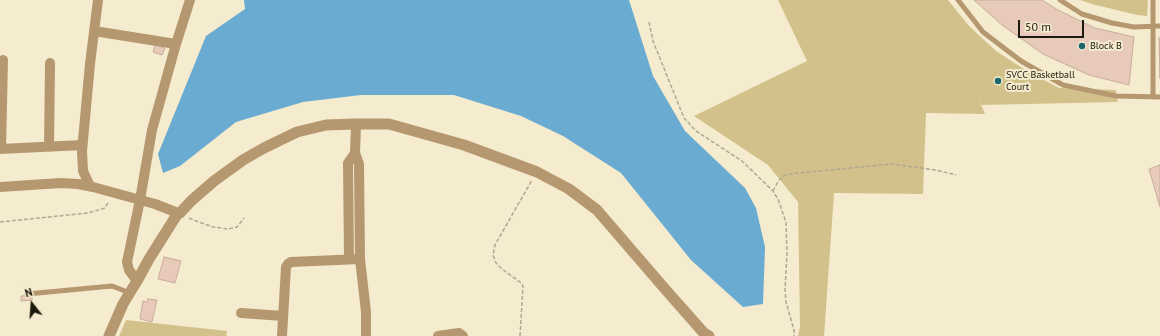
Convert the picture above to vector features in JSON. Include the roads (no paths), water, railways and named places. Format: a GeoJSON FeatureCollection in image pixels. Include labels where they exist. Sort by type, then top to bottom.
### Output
{"type":"FeatureCollection","features":[{"type":"Feature","properties":{"kind":"street"},"geometry":{"type":"LineString","coordinates":[[90,186],[83,171],[82,145],[98,0]]}},
{"type":"Feature","properties":{"kind":"street"},"geometry":{"type":"LineString","coordinates":[[136,281],[129,270],[127,262],[140,200],[152,130],[190,0]]}},
{"type":"Feature","properties":{"kind":"street"},"geometry":{"type":"LineString","coordinates":[[94,31],[176,44]]}},
{"type":"Feature","properties":{"kind":"street"},"geometry":{"type":"LineString","coordinates":[[3,60],[0,149],[82,145]]}},
{"type":"Feature","properties":{"kind":"street"},"geometry":{"type":"LineString","coordinates":[[49,147],[50,63]]}},
{"type":"Feature","properties":{"kind":"street"},"geometry":{"type":"LineString","coordinates":[[356,124],[355,153],[360,164],[360,259],[366,312],[366,336]]}},
{"type":"Feature","properties":{"kind":"street"},"geometry":{"type":"LineString","coordinates":[[109,336],[123,304],[136,281],[179,213],[214,181],[243,160],[297,132],[326,125],[389,124],[464,145],[537,172],[569,189],[597,210],[665,289],[709,336]]}},
{"type":"Feature","properties":{"kind":"street"},"geometry":{"type":"LineString","coordinates":[[349,259],[348,163],[355,153]]}},
{"type":"Feature","properties":{"kind":"street"},"geometry":{"type":"LineString","coordinates":[[0,187],[61,183],[78,184],[155,204],[179,213]]}},
{"type":"Feature","properties":{"kind":"street"},"geometry":{"type":"LineString","coordinates":[[282,336],[286,268],[288,264],[291,262],[360,259]]}},
{"type":"Feature","properties":{"kind":"street"},"geometry":{"type":"LineString","coordinates":[[241,313],[283,316]]}},
{"type":"Feature","properties":{"kind":"street"},"geometry":{"type":"LineString","coordinates":[[438,336],[459,332],[463,336]]}},
{"type":"Feature","properties":{"kind":"lane"},"geometry":{"type":"LineString","coordinates":[[958,0],[983,32],[1020,60],[1063,85],[1116,96],[1160,97]]}},
{"type":"Feature","properties":{"kind":"lane"},"geometry":{"type":"LineString","coordinates":[[1060,0],[1082,14],[1112,23],[1134,27],[1160,26]]}},
{"type":"Feature","properties":{"kind":"lane"},"geometry":{"type":"LineString","coordinates":[[1153,0],[1153,96]]}},
{"type":"Feature","properties":{"kind":"lane"},"geometry":{"type":"LineString","coordinates":[[28,294],[112,286],[130,293]]}},
{"type":"Feature","properties":{"kind":"water"},"geometry":{"type":"Polygon","coordinates":[[[244,0],[629,0],[653,76],[685,131],[745,188],[756,208],[765,247],[763,304],[743,307],[691,260],[621,173],[563,136],[521,116],[454,95],[361,95],[303,102],[236,122],[180,166],[163,173],[158,154],[206,36],[245,9],[244,0]]]}},
{"type":"Feature","properties":{"kind":"place","name":"Block B"},"geometry":{"type":"Point","coordinates":[1082,46]}},
{"type":"Feature","properties":{"kind":"place","name":"SVCC Basketball Court"},"geometry":{"type":"Point","coordinates":[998,81]}}]}
